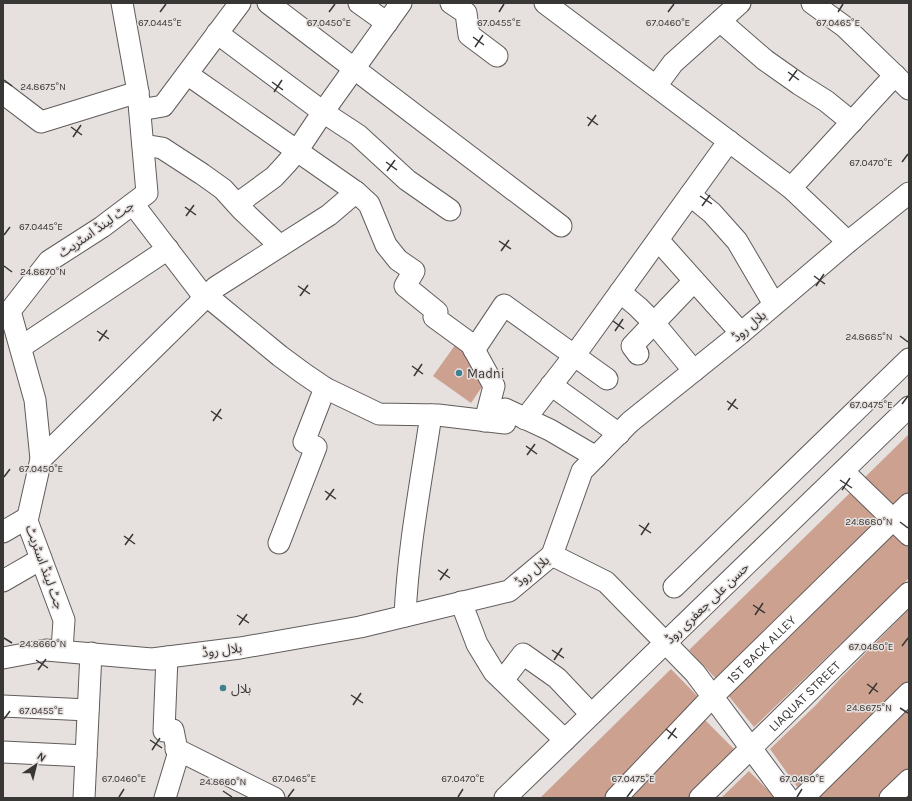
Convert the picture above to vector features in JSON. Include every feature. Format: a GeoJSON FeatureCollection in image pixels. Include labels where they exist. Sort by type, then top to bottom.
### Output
{"type":"FeatureCollection","features":[{"type":"Feature","properties":{"kind":"street","name":"جٹ لینڈ اسٹریٹ"},"geometry":{"type":"LineString","coordinates":[[62,650],[64,620],[27,521],[41,459],[35,400],[7,303],[49,261],[102,227],[147,193],[139,101],[122,3]]}},
{"type":"Feature","properties":{"kind":"street"},"geometry":{"type":"LineString","coordinates":[[3,93],[41,122],[139,101],[163,106],[240,3]]}},
{"type":"Feature","properties":{"kind":"street"},"geometry":{"type":"LineString","coordinates":[[268,3],[561,226]]}},
{"type":"Feature","properties":{"kind":"street"},"geometry":{"type":"LineString","coordinates":[[359,3],[387,23]]}},
{"type":"Feature","properties":{"kind":"street"},"geometry":{"type":"LineString","coordinates":[[237,204],[274,177],[297,151],[401,3]]}},
{"type":"Feature","properties":{"kind":"street"},"geometry":{"type":"LineString","coordinates":[[452,3],[466,13],[469,35],[497,56]]}},
{"type":"Feature","properties":{"kind":"street"},"geometry":{"type":"LineString","coordinates":[[545,3],[791,188],[848,242]]}},
{"type":"Feature","properties":{"kind":"street"},"geometry":{"type":"LineString","coordinates":[[656,86],[673,63],[740,3]]}},
{"type":"Feature","properties":{"kind":"street"},"geometry":{"type":"LineString","coordinates":[[791,188],[852,122],[902,82],[845,26],[812,3]]}},
{"type":"Feature","properties":{"kind":"street"},"geometry":{"type":"LineString","coordinates":[[720,21],[765,60],[826,101],[852,122]]}},
{"type":"Feature","properties":{"kind":"street"},"geometry":{"type":"LineString","coordinates":[[217,33],[323,112],[358,135],[407,180],[450,210]]}},
{"type":"Feature","properties":{"kind":"street"},"geometry":{"type":"LineString","coordinates":[[187,74],[356,192],[369,204],[386,245],[398,260],[414,271],[405,286],[437,312],[434,317],[471,344],[494,386],[485,421]]}},
{"type":"Feature","properties":{"kind":"street"},"geometry":{"type":"LineString","coordinates":[[525,419],[574,356],[729,141]]}},
{"type":"Feature","properties":{"kind":"street"},"geometry":{"type":"LineString","coordinates":[[143,145],[162,148],[223,189],[280,246]]}},
{"type":"Feature","properties":{"kind":"street"},"geometry":{"type":"LineString","coordinates":[[41,459],[216,287],[329,215],[356,192]]}},
{"type":"Feature","properties":{"kind":"street","name":"بلال روڈ"},"geometry":{"type":"LineString","coordinates":[[3,658],[46,650],[62,650],[152,659],[240,648],[360,627],[509,590],[552,555],[582,471],[630,422],[909,193]]}},
{"type":"Feature","properties":{"kind":"street"},"geometry":{"type":"LineString","coordinates":[[690,195],[712,213],[737,241],[774,304]]}},
{"type":"Feature","properties":{"kind":"street"},"geometry":{"type":"LineString","coordinates":[[133,204],[206,297],[280,356],[325,388],[379,414],[431,415],[505,423],[505,409],[550,430],[596,458]]}},
{"type":"Feature","properties":{"kind":"street"},"geometry":{"type":"LineString","coordinates":[[658,240],[740,333]]}},
{"type":"Feature","properties":{"kind":"street"},"geometry":{"type":"LineString","coordinates":[[20,347],[168,249]]}},
{"type":"Feature","properties":{"kind":"street"},"geometry":{"type":"LineString","coordinates":[[638,354],[632,346],[694,281]]}},
{"type":"Feature","properties":{"kind":"street"},"geometry":{"type":"LineString","coordinates":[[620,292],[638,306],[654,323],[694,371]]}},
{"type":"Feature","properties":{"kind":"street"},"geometry":{"type":"LineString","coordinates":[[474,350],[504,305],[607,379]]}},
{"type":"Feature","properties":{"kind":"street"},"geometry":{"type":"LineString","coordinates":[[674,588],[909,359]]}},
{"type":"Feature","properties":{"kind":"street"},"geometry":{"type":"LineString","coordinates":[[551,385],[619,434]]}},
{"type":"Feature","properties":{"kind":"street"},"geometry":{"type":"LineString","coordinates":[[279,543],[316,447],[304,442],[325,388]]}},
{"type":"Feature","properties":{"kind":"street","name":"حسن علی جعفری روڈ"},"geometry":{"type":"LineString","coordinates":[[505,798],[909,407]]}},
{"type":"Feature","properties":{"kind":"street"},"geometry":{"type":"LineString","coordinates":[[405,616],[406,590],[431,415]]}},
{"type":"Feature","properties":{"kind":"street"},"geometry":{"type":"LineString","coordinates":[[843,471],[909,535]]}},
{"type":"Feature","properties":{"kind":"street","name":"1ST BACK ALLEY"},"geometry":{"type":"LineString","coordinates":[[616,798],[712,697],[909,504]]}},
{"type":"Feature","properties":{"kind":"street"},"geometry":{"type":"LineString","coordinates":[[3,532],[27,518]]}},
{"type":"Feature","properties":{"kind":"street"},"geometry":{"type":"LineString","coordinates":[[552,555],[606,582],[695,674],[788,798]]}},
{"type":"Feature","properties":{"kind":"street"},"geometry":{"type":"LineString","coordinates":[[3,581],[41,560]]}},
{"type":"Feature","properties":{"kind":"street","name":"LIAQUAT STREET"},"geometry":{"type":"LineString","coordinates":[[700,798],[909,593]]}},
{"type":"Feature","properties":{"kind":"street"},"geometry":{"type":"LineString","coordinates":[[461,602],[477,644],[494,672],[565,740]]}},
{"type":"Feature","properties":{"kind":"street"},"geometry":{"type":"LineString","coordinates":[[84,798],[91,653]]}},
{"type":"Feature","properties":{"kind":"street"},"geometry":{"type":"LineString","coordinates":[[503,680],[523,654],[557,678],[591,714]]}},
{"type":"Feature","properties":{"kind":"street"},"geometry":{"type":"LineString","coordinates":[[165,798],[178,755],[172,730],[164,732],[166,657]]}},
{"type":"Feature","properties":{"kind":"street"},"geometry":{"type":"LineString","coordinates":[[803,798],[909,693]]}},
{"type":"Feature","properties":{"kind":"street"},"geometry":{"type":"LineString","coordinates":[[3,706],[88,710]]}},
{"type":"Feature","properties":{"kind":"street"},"geometry":{"type":"LineString","coordinates":[[176,749],[274,798]]}},
{"type":"Feature","properties":{"kind":"street"},"geometry":{"type":"LineString","coordinates":[[3,752],[86,756]]}},
{"type":"Feature","properties":{"kind":"street"},"geometry":{"type":"LineString","coordinates":[[890,798],[909,780]]}},
{"type":"Feature","properties":{"kind":"building","name":"Madni"},"geometry":{"type":"Polygon","coordinates":[[[458,341],[484,384],[471,403],[433,376],[458,341]]]}},
{"type":"Feature","properties":{"kind":"building"},"geometry":{"type":"Polygon","coordinates":[[[908,435],[909,500],[897,512],[863,479],[908,435]]]}},
{"type":"Feature","properties":{"kind":"building"},"geometry":{"type":"Polygon","coordinates":[[[853,490],[885,523],[721,684],[689,650],[853,490]]]}},
{"type":"Feature","properties":{"kind":"building"},"geometry":{"type":"Polygon","coordinates":[[[898,530],[909,541],[909,578],[754,727],[727,694],[898,530]]]}},
{"type":"Feature","properties":{"kind":"building"},"geometry":{"type":"Polygon","coordinates":[[[909,609],[909,690],[803,795],[770,749],[816,705],[909,609]]]}},
{"type":"Feature","properties":{"kind":"building"},"geometry":{"type":"Polygon","coordinates":[[[671,669],[705,704],[609,798],[540,798],[671,669]]]}},
{"type":"Feature","properties":{"kind":"building"},"geometry":{"type":"Polygon","coordinates":[[[909,702],[909,771],[882,798],[814,798],[909,702]]]}},
{"type":"Feature","properties":{"kind":"building"},"geometry":{"type":"Polygon","coordinates":[[[703,718],[737,752],[690,798],[622,798],[703,718]]]}},
{"type":"Feature","properties":{"kind":"building"},"geometry":{"type":"Polygon","coordinates":[[[749,771],[776,798],[721,798],[749,771]]]}},
{"type":"Feature","properties":{"kind":"place","name":"Madni"},"geometry":{"type":"Point","coordinates":[459,373]}},
{"type":"Feature","properties":{"kind":"place","name":"بلال"},"geometry":{"type":"Point","coordinates":[223,688]}}]}
